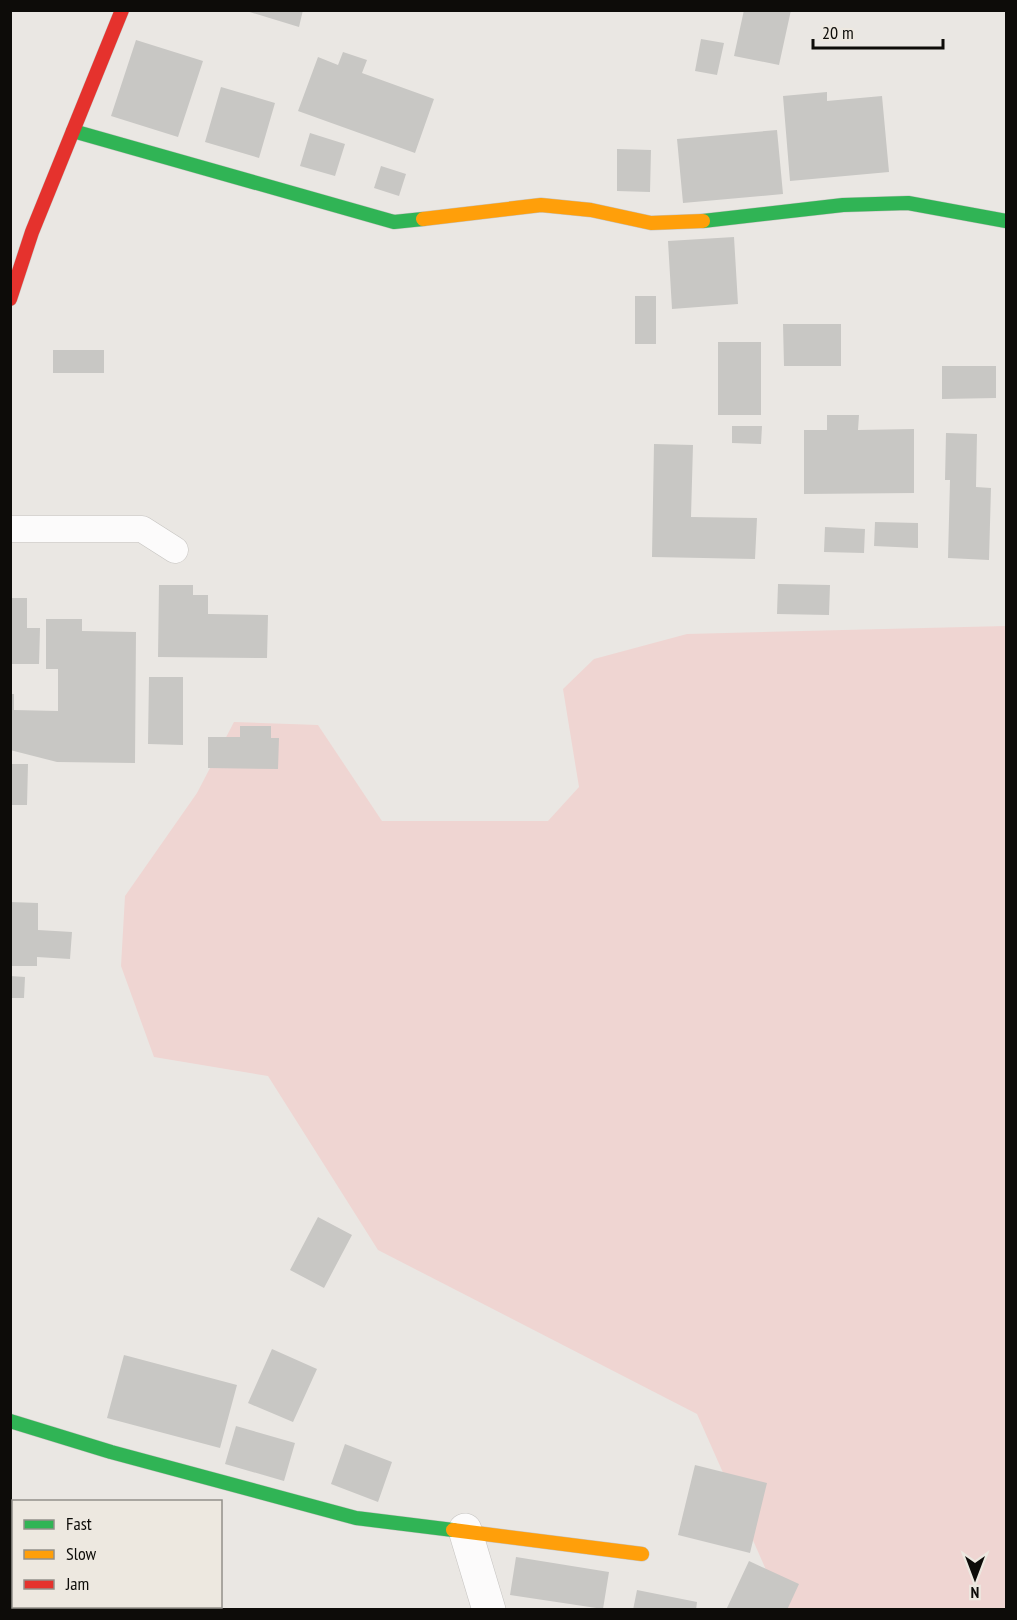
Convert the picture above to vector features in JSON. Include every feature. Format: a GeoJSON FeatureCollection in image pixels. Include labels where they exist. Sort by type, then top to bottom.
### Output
{"type":"FeatureCollection","features":[{"type":"Feature","properties":{"kind":"street"},"geometry":{"type":"LineString","coordinates":[[10,299],[32,232],[122,10]]}},
{"type":"Feature","properties":{"kind":"street"},"geometry":{"type":"LineString","coordinates":[[73,131],[394,222],[541,205],[591,210],[651,223],[728,220],[843,205],[908,203],[1006,221]]}},
{"type":"Feature","properties":{"kind":"street"},"geometry":{"type":"LineString","coordinates":[[10,1421],[111,1452],[356,1518],[642,1554]]}},
{"type":"Feature","properties":{"kind":"street"},"geometry":{"type":"LineString","coordinates":[[465,1530],[489,1610]]}},
{"type":"Feature","properties":{"kind":"lane"},"geometry":{"type":"LineString","coordinates":[[10,529],[142,529],[175,550]]}},
{"type":"Feature","properties":{"kind":"shaded area"},"geometry":{"type":"Polygon","coordinates":[[[1006,626],[1006,1609],[777,1609],[775,1590],[697,1414],[378,1250],[268,1076],[154,1057],[121,966],[125,896],[197,793],[234,722],[318,725],[382,821],[548,821],[579,787],[563,689],[594,659],[687,634],[1006,626]]]}},
{"type":"Feature","properties":{"kind":"building"},"geometry":{"type":"Polygon","coordinates":[[[243,10],[303,10],[299,27],[243,10]]]}},
{"type":"Feature","properties":{"kind":"building"},"geometry":{"type":"Polygon","coordinates":[[[744,10],[791,10],[779,65],[734,56],[744,10]]]}},
{"type":"Feature","properties":{"kind":"building"},"geometry":{"type":"Polygon","coordinates":[[[701,39],[724,43],[717,75],[695,71],[701,39]]]}},
{"type":"Feature","properties":{"kind":"building"},"geometry":{"type":"Polygon","coordinates":[[[136,40],[203,61],[178,137],[111,116],[136,40]]]}},
{"type":"Feature","properties":{"kind":"building"},"geometry":{"type":"Polygon","coordinates":[[[343,52],[367,60],[362,73],[434,99],[415,153],[298,111],[318,57],[338,65],[343,52]]]}},
{"type":"Feature","properties":{"kind":"building"},"geometry":{"type":"Polygon","coordinates":[[[221,87],[275,103],[259,158],[205,142],[221,87]]]}},
{"type":"Feature","properties":{"kind":"building"},"geometry":{"type":"Polygon","coordinates":[[[827,92],[827,101],[882,96],[889,172],[790,181],[783,96],[827,92]]]}},
{"type":"Feature","properties":{"kind":"building"},"geometry":{"type":"Polygon","coordinates":[[[777,130],[783,194],[683,203],[677,139],[777,130]]]}},
{"type":"Feature","properties":{"kind":"building"},"geometry":{"type":"Polygon","coordinates":[[[310,133],[345,144],[335,176],[300,166],[310,133]]]}},
{"type":"Feature","properties":{"kind":"building"},"geometry":{"type":"Polygon","coordinates":[[[617,149],[651,150],[650,192],[617,191],[617,149]]]}},
{"type":"Feature","properties":{"kind":"building"},"geometry":{"type":"Polygon","coordinates":[[[381,166],[406,174],[399,196],[374,188],[381,166]]]}},
{"type":"Feature","properties":{"kind":"building"},"geometry":{"type":"Polygon","coordinates":[[[734,237],[738,304],[672,309],[668,241],[734,237]]]}},
{"type":"Feature","properties":{"kind":"building"},"geometry":{"type":"Polygon","coordinates":[[[635,296],[656,296],[656,344],[635,344],[635,296]]]}},
{"type":"Feature","properties":{"kind":"building"},"geometry":{"type":"Polygon","coordinates":[[[783,324],[841,324],[841,366],[784,366],[783,324]]]}},
{"type":"Feature","properties":{"kind":"building"},"geometry":{"type":"Polygon","coordinates":[[[718,342],[761,342],[761,415],[718,415],[718,342]]]}},
{"type":"Feature","properties":{"kind":"building"},"geometry":{"type":"Polygon","coordinates":[[[53,350],[104,350],[104,373],[53,373],[53,350]]]}},
{"type":"Feature","properties":{"kind":"building"},"geometry":{"type":"Polygon","coordinates":[[[942,366],[996,366],[996,398],[942,399],[942,366]]]}},
{"type":"Feature","properties":{"kind":"building"},"geometry":{"type":"Polygon","coordinates":[[[827,415],[859,415],[858,430],[914,429],[914,493],[804,494],[804,430],[827,430],[827,415]]]}},
{"type":"Feature","properties":{"kind":"building"},"geometry":{"type":"Polygon","coordinates":[[[732,426],[762,426],[761,444],[732,443],[732,426]]]}},
{"type":"Feature","properties":{"kind":"building"},"geometry":{"type":"Polygon","coordinates":[[[946,433],[977,434],[976,487],[991,488],[989,560],[948,558],[950,480],[945,480],[946,433]]]}},
{"type":"Feature","properties":{"kind":"building"},"geometry":{"type":"Polygon","coordinates":[[[654,444],[693,445],[691,517],[757,518],[755,559],[652,557],[654,444]]]}},
{"type":"Feature","properties":{"kind":"building"},"geometry":{"type":"Polygon","coordinates":[[[875,522],[918,523],[918,548],[874,546],[875,522]]]}},
{"type":"Feature","properties":{"kind":"building"},"geometry":{"type":"Polygon","coordinates":[[[825,527],[865,529],[864,553],[824,552],[825,527]]]}},
{"type":"Feature","properties":{"kind":"building"},"geometry":{"type":"Polygon","coordinates":[[[778,584],[830,585],[829,615],[777,614],[778,584]]]}},
{"type":"Feature","properties":{"kind":"building"},"geometry":{"type":"Polygon","coordinates":[[[159,585],[193,585],[193,595],[208,595],[208,614],[268,615],[267,658],[158,657],[159,585]]]}},
{"type":"Feature","properties":{"kind":"building"},"geometry":{"type":"Polygon","coordinates":[[[10,598],[27,598],[27,628],[40,628],[39,664],[10,664],[10,598]]]}},
{"type":"Feature","properties":{"kind":"building"},"geometry":{"type":"Polygon","coordinates":[[[46,619],[82,619],[82,631],[136,632],[135,763],[57,762],[10,750],[10,694],[14,694],[14,710],[58,711],[58,669],[46,669],[46,619]]]}},
{"type":"Feature","properties":{"kind":"building"},"geometry":{"type":"Polygon","coordinates":[[[149,677],[183,677],[183,745],[148,744],[149,677]]]}},
{"type":"Feature","properties":{"kind":"building"},"geometry":{"type":"Polygon","coordinates":[[[240,726],[271,726],[271,738],[279,738],[278,769],[208,768],[208,737],[240,737],[240,726]]]}},
{"type":"Feature","properties":{"kind":"building"},"geometry":{"type":"Polygon","coordinates":[[[10,764],[28,764],[27,805],[10,805],[10,764]]]}},
{"type":"Feature","properties":{"kind":"building"},"geometry":{"type":"Polygon","coordinates":[[[10,902],[38,903],[38,930],[72,932],[70,959],[37,957],[37,966],[10,966],[10,902]]]}},
{"type":"Feature","properties":{"kind":"building"},"geometry":{"type":"Polygon","coordinates":[[[10,976],[25,977],[24,998],[10,998],[10,976]]]}},
{"type":"Feature","properties":{"kind":"building"},"geometry":{"type":"Polygon","coordinates":[[[318,1217],[352,1235],[324,1288],[290,1270],[318,1217]]]}},
{"type":"Feature","properties":{"kind":"building"},"geometry":{"type":"Polygon","coordinates":[[[272,1349],[317,1369],[293,1422],[248,1403],[272,1349]]]}},
{"type":"Feature","properties":{"kind":"building"},"geometry":{"type":"Polygon","coordinates":[[[124,1355],[237,1385],[220,1448],[107,1418],[124,1355]]]}},
{"type":"Feature","properties":{"kind":"building"},"geometry":{"type":"Polygon","coordinates":[[[236,1426],[295,1443],[284,1481],[225,1464],[236,1426]]]}},
{"type":"Feature","properties":{"kind":"building"},"geometry":{"type":"Polygon","coordinates":[[[345,1444],[392,1462],[378,1502],[331,1484],[345,1444]]]}},
{"type":"Feature","properties":{"kind":"building"},"geometry":{"type":"Polygon","coordinates":[[[695,1465],[767,1483],[750,1553],[678,1535],[695,1465]]]}},
{"type":"Feature","properties":{"kind":"building"},"geometry":{"type":"Polygon","coordinates":[[[10,1556],[12,1556],[12,1608],[112,1608],[112,1610],[10,1610],[10,1556]]]}},
{"type":"Feature","properties":{"kind":"building"},"geometry":{"type":"Polygon","coordinates":[[[516,1557],[609,1572],[603,1609],[510,1595],[516,1557]]]}},
{"type":"Feature","properties":{"kind":"building"},"geometry":{"type":"Polygon","coordinates":[[[749,1561],[799,1584],[787,1610],[726,1610],[749,1561]]]}},
{"type":"Feature","properties":{"kind":"building"},"geometry":{"type":"Polygon","coordinates":[[[637,1590],[697,1602],[696,1610],[633,1610],[637,1590]]]}},
{"type":"Feature","properties":{"kind":"building"},"geometry":{"type":"Polygon","coordinates":[[[129,1608],[209,1608],[209,1610],[129,1610],[129,1608]]]}},
{"type":"Feature","properties":{"kind":"traffic: fast"},"geometry":{"type":"LineString","coordinates":[[73,131],[394,222],[423,219]]}},
{"type":"Feature","properties":{"kind":"traffic: fast"},"geometry":{"type":"LineString","coordinates":[[703,221],[843,205],[908,203],[1006,221]]}},
{"type":"Feature","properties":{"kind":"traffic: fast"},"geometry":{"type":"LineString","coordinates":[[10,1421],[111,1452],[356,1518],[453,1530]]}},
{"type":"Feature","properties":{"kind":"traffic: slow"},"geometry":{"type":"LineString","coordinates":[[423,219],[541,205],[591,210],[651,223],[703,221]]}},
{"type":"Feature","properties":{"kind":"traffic: slow"},"geometry":{"type":"LineString","coordinates":[[453,1530],[642,1554]]}},
{"type":"Feature","properties":{"kind":"traffic: jam"},"geometry":{"type":"LineString","coordinates":[[10,299],[32,232],[122,10]]}}]}
